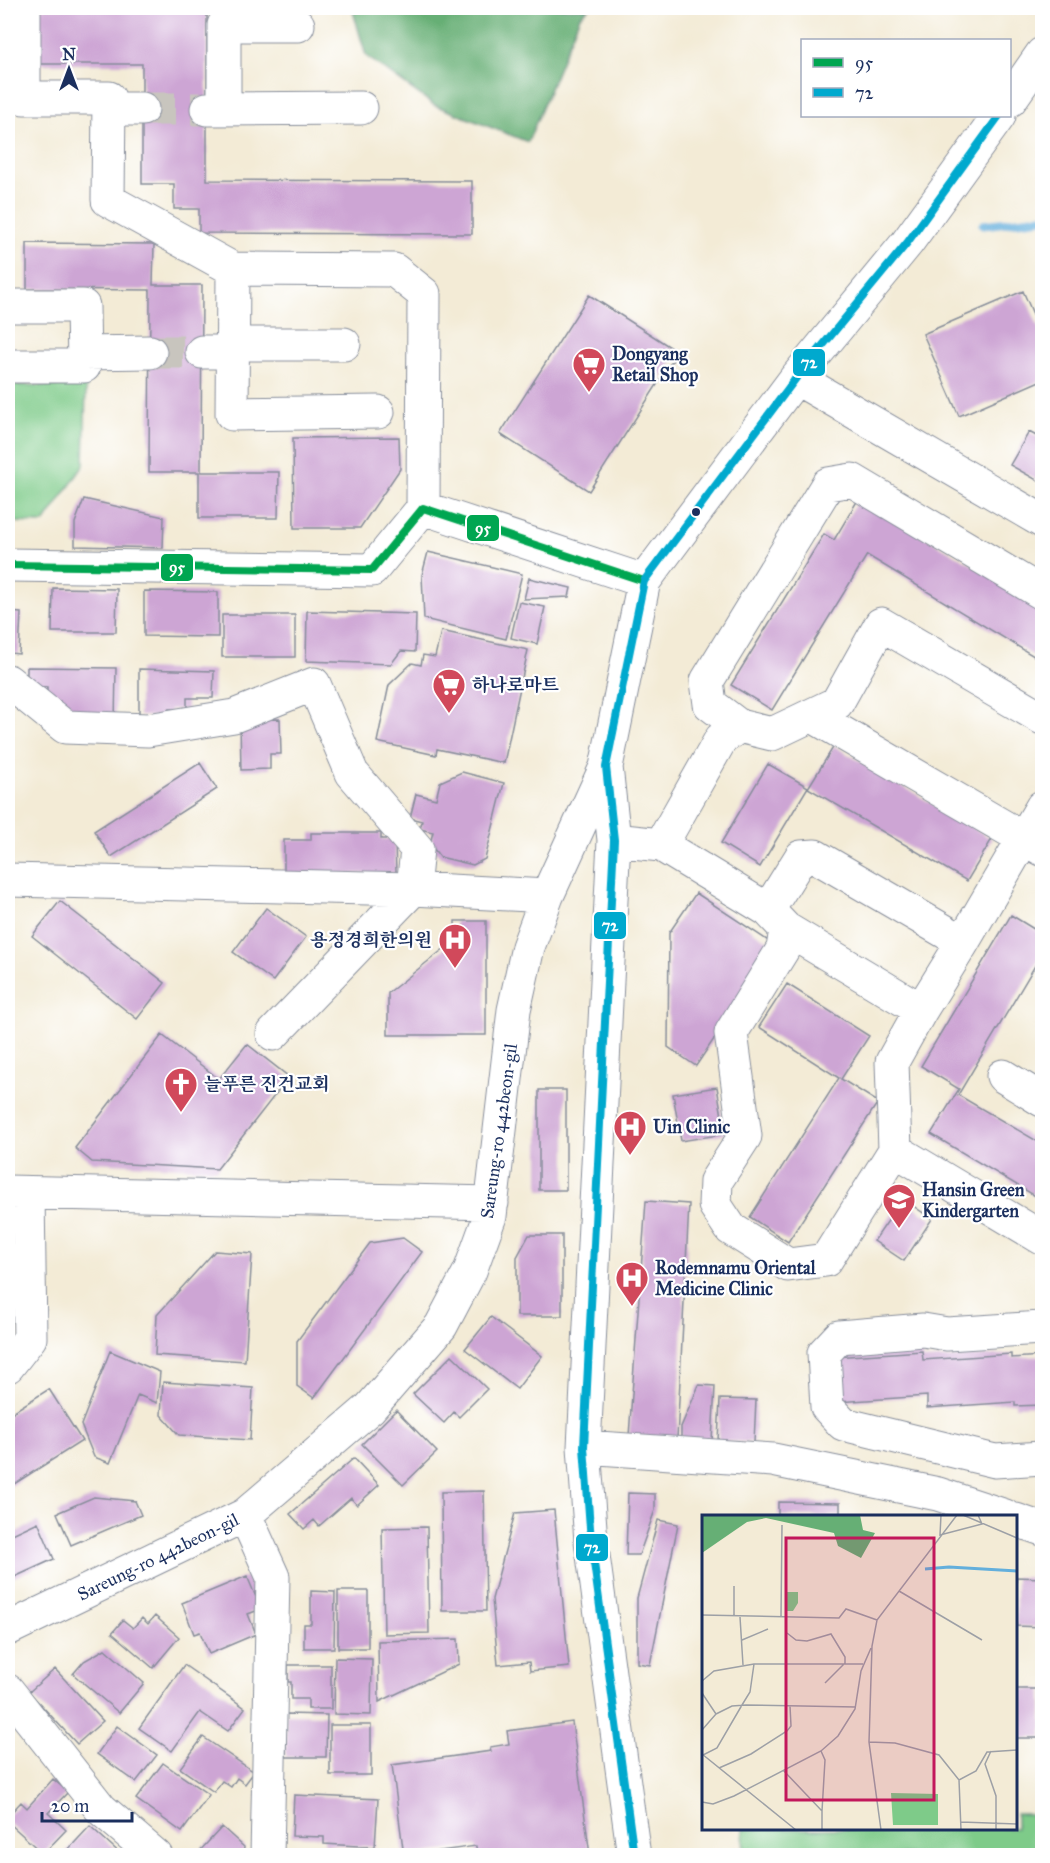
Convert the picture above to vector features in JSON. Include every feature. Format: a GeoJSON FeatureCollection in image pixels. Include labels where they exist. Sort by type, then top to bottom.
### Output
{"type":"FeatureCollection","features":[{"type":"Feature","properties":{"kind":"street"},"geometry":{"type":"LineString","coordinates":[[8,566],[372,570],[423,508],[423,294],[394,270],[233,269],[108,200],[109,98],[16,106],[24,8]]}},
{"type":"Feature","properties":{"kind":"street"},"geometry":{"type":"LineString","coordinates":[[298,25],[235,16],[224,25],[215,109],[361,108]]}},
{"type":"Feature","properties":{"kind":"street"},"geometry":{"type":"LineString","coordinates":[[1011,99],[1042,54]]}},
{"type":"Feature","properties":{"kind":"street"},"geometry":{"type":"LineString","coordinates":[[109,109],[142,109]]}},
{"type":"Feature","properties":{"kind":"street"},"geometry":{"type":"LineString","coordinates":[[634,1856],[591,1541],[584,1447],[614,840],[606,767],[644,581],[796,378],[907,243],[998,117]]}},
{"type":"Feature","properties":{"kind":"street"},"geometry":{"type":"LineString","coordinates":[[233,269],[222,349],[232,414],[378,412]]}},
{"type":"Feature","properties":{"kind":"street"},"geometry":{"type":"LineString","coordinates":[[8,306],[83,306],[84,353],[84,366],[8,366]]}},
{"type":"Feature","properties":{"kind":"street"},"geometry":{"type":"LineString","coordinates":[[222,349],[344,344]]}},
{"type":"Feature","properties":{"kind":"street"},"geometry":{"type":"LineString","coordinates":[[84,353],[150,352]]}},
{"type":"Feature","properties":{"kind":"street"},"geometry":{"type":"LineString","coordinates":[[796,378],[1042,521]]}},
{"type":"Feature","properties":{"kind":"street"},"geometry":{"type":"LineString","coordinates":[[1042,593],[852,480],[828,484],[707,681],[710,704],[739,726],[772,734],[837,703],[881,624],[1042,718]]}},
{"type":"Feature","properties":{"kind":"street"},"geometry":{"type":"LineString","coordinates":[[423,508],[644,581]]}},
{"type":"Feature","properties":{"kind":"street"},"geometry":{"type":"LineString","coordinates":[[8,681],[65,727],[148,730],[234,716],[314,684],[352,773],[417,849],[413,889],[273,1034]]}},
{"type":"Feature","properties":{"kind":"street"},"geometry":{"type":"LineString","coordinates":[[813,716],[1033,843]]}},
{"type":"Feature","properties":{"kind":"street"},"geometry":{"type":"LineString","coordinates":[[661,845],[721,739],[739,726]]}},
{"type":"Feature","properties":{"kind":"street","name":"Sareung-ro 442beon-gil"},"geometry":{"type":"LineString","coordinates":[[8,1629],[245,1515],[369,1408],[441,1326],[470,1271],[490,1216],[514,1010],[528,947],[547,896],[606,767]]}},
{"type":"Feature","properties":{"kind":"street"},"geometry":{"type":"LineString","coordinates":[[963,942],[815,856],[801,857],[777,920],[783,949],[731,1033],[745,1136],[716,1181],[715,1205],[731,1229],[788,1265],[826,1260],[895,1150],[892,1062],[963,942],[1033,843],[1042,807]]}},
{"type":"Feature","properties":{"kind":"street"},"geometry":{"type":"LineString","coordinates":[[614,840],[661,845],[921,1010]]}},
{"type":"Feature","properties":{"kind":"street"},"geometry":{"type":"LineString","coordinates":[[8,880],[413,889],[547,896]]}},
{"type":"Feature","properties":{"kind":"street"},"geometry":{"type":"LineString","coordinates":[[1003,1076],[1042,1100]]}},
{"type":"Feature","properties":{"kind":"street"},"geometry":{"type":"LineString","coordinates":[[895,1150],[1042,1238]]}},
{"type":"Feature","properties":{"kind":"street"},"geometry":{"type":"LineString","coordinates":[[8,1366],[30,1338],[18,1193],[492,1203]]}},
{"type":"Feature","properties":{"kind":"street"},"geometry":{"type":"LineString","coordinates":[[1042,1328],[947,1334],[923,1330],[839,1337],[824,1353],[827,1407],[843,1424],[995,1461],[1042,1458]]}},
{"type":"Feature","properties":{"kind":"street"},"geometry":{"type":"LineString","coordinates":[[584,1447],[773,1460],[938,1494],[1002,1515]]}},
{"type":"Feature","properties":{"kind":"street"},"geometry":{"type":"LineString","coordinates":[[245,1515],[273,1577],[267,1856]]}},
{"type":"Feature","properties":{"kind":"street"},"geometry":{"type":"LineString","coordinates":[[1017,1520],[1042,1529]]}},
{"type":"Feature","properties":{"kind":"street"},"geometry":{"type":"LineString","coordinates":[[8,1691],[101,1809],[156,1856]]}},
{"type":"Feature","properties":{"kind":"green space"},"geometry":{"type":"Polygon","coordinates":[[[352,8],[589,8],[580,16],[528,142],[434,105],[366,56],[352,8]]]}},
{"type":"Feature","properties":{"kind":"green space"},"geometry":{"type":"Polygon","coordinates":[[[8,385],[86,386],[84,465],[44,523],[8,522],[8,385]]]}},
{"type":"Feature","properties":{"kind":"green space"},"geometry":{"type":"Polygon","coordinates":[[[1017,1814],[1042,1814],[1042,1855],[744,1855],[743,1830],[1017,1830],[1017,1814]]]}},
{"type":"Feature","properties":{"kind":"building"},"geometry":{"type":"Polygon","coordinates":[[[38,8],[207,8],[207,180],[472,181],[472,234],[199,233],[199,209],[174,209],[174,184],[142,184],[142,64],[38,64],[38,8]]]}},
{"type":"Feature","properties":{"kind":"building"},"geometry":{"type":"Polygon","coordinates":[[[27,243],[154,244],[153,285],[202,285],[201,472],[279,472],[278,518],[199,518],[199,472],[149,472],[150,290],[27,289],[27,243]]]}},
{"type":"Feature","properties":{"kind":"building"},"geometry":{"type":"Polygon","coordinates":[[[1023,291],[1042,335],[1042,380],[959,416],[923,334],[1023,291]]]}},
{"type":"Feature","properties":{"kind":"building","name":"Dongyang Retail Shop"},"geometry":{"type":"Polygon","coordinates":[[[589,295],[678,352],[589,491],[500,434],[589,295]]]}},
{"type":"Feature","properties":{"kind":"building"},"geometry":{"type":"Polygon","coordinates":[[[1029,432],[1042,439],[1042,483],[1010,465],[1029,432]]]}},
{"type":"Feature","properties":{"kind":"building"},"geometry":{"type":"Polygon","coordinates":[[[399,437],[400,469],[360,528],[294,528],[293,438],[399,437]]]}},
{"type":"Feature","properties":{"kind":"building"},"geometry":{"type":"Polygon","coordinates":[[[859,498],[1042,606],[1042,661],[867,555],[772,710],[731,685],[824,534],[834,540],[859,498]]]}},
{"type":"Feature","properties":{"kind":"building"},"geometry":{"type":"Polygon","coordinates":[[[84,499],[164,517],[163,548],[75,546],[75,523],[84,499]]]}},
{"type":"Feature","properties":{"kind":"building"},"geometry":{"type":"Polygon","coordinates":[[[428,552],[522,574],[506,639],[424,619],[422,575],[428,552]]]}},
{"type":"Feature","properties":{"kind":"building"},"geometry":{"type":"Polygon","coordinates":[[[529,578],[571,588],[569,597],[524,599],[529,578]]]}},
{"type":"Feature","properties":{"kind":"building"},"geometry":{"type":"Polygon","coordinates":[[[53,588],[117,589],[116,632],[52,632],[53,588]]]}},
{"type":"Feature","properties":{"kind":"building"},"geometry":{"type":"Polygon","coordinates":[[[144,591],[218,592],[218,637],[144,636],[144,591]]]}},
{"type":"Feature","properties":{"kind":"building"},"geometry":{"type":"Polygon","coordinates":[[[519,602],[545,607],[537,644],[511,638],[519,602]]]}},
{"type":"Feature","properties":{"kind":"building"},"geometry":{"type":"Polygon","coordinates":[[[307,611],[416,614],[415,652],[401,651],[391,664],[306,661],[307,611]]]}},
{"type":"Feature","properties":{"kind":"building"},"geometry":{"type":"Polygon","coordinates":[[[8,612],[21,613],[19,654],[10,653],[9,664],[8,664],[8,612]]]}},
{"type":"Feature","properties":{"kind":"building"},"geometry":{"type":"Polygon","coordinates":[[[222,615],[295,615],[295,657],[222,657],[222,615]]]}},
{"type":"Feature","properties":{"kind":"building","name":"하나로마트"},"geometry":{"type":"Polygon","coordinates":[[[441,631],[528,650],[504,763],[437,749],[436,755],[377,742],[389,685],[412,663],[421,665],[423,655],[435,657],[441,631]]]}},
{"type":"Feature","properties":{"kind":"building"},"geometry":{"type":"Polygon","coordinates":[[[27,667],[116,668],[115,723],[60,717],[60,701],[47,701],[47,687],[27,686],[27,667]]]}},
{"type":"Feature","properties":{"kind":"building"},"geometry":{"type":"Polygon","coordinates":[[[139,669],[214,671],[213,698],[187,698],[187,710],[170,709],[170,717],[139,716],[139,669]]]}},
{"type":"Feature","properties":{"kind":"building"},"geometry":{"type":"Polygon","coordinates":[[[280,719],[281,754],[270,754],[270,769],[241,770],[240,720],[280,719]]]}},
{"type":"Feature","properties":{"kind":"building"},"geometry":{"type":"Polygon","coordinates":[[[834,746],[992,839],[967,881],[808,788],[834,746]]]}},
{"type":"Feature","properties":{"kind":"building"},"geometry":{"type":"Polygon","coordinates":[[[200,763],[217,789],[111,857],[94,831],[200,763]]]}},
{"type":"Feature","properties":{"kind":"building"},"geometry":{"type":"Polygon","coordinates":[[[768,764],[808,787],[760,867],[721,843],[768,764]]]}},
{"type":"Feature","properties":{"kind":"building"},"geometry":{"type":"Polygon","coordinates":[[[462,772],[504,783],[485,859],[473,865],[440,857],[430,844],[433,832],[420,829],[422,821],[410,818],[416,794],[436,799],[440,782],[462,772]]]}},
{"type":"Feature","properties":{"kind":"building"},"geometry":{"type":"Polygon","coordinates":[[[311,833],[381,833],[381,839],[395,839],[396,873],[284,875],[284,840],[311,840],[311,833]]]}},
{"type":"Feature","properties":{"kind":"building"},"geometry":{"type":"Polygon","coordinates":[[[696,893],[776,946],[696,1066],[668,1047],[669,933],[696,893]]]}},
{"type":"Feature","properties":{"kind":"building"},"geometry":{"type":"Polygon","coordinates":[[[60,901],[165,983],[137,1019],[32,936],[60,901]]]}},
{"type":"Feature","properties":{"kind":"building"},"geometry":{"type":"Polygon","coordinates":[[[266,908],[306,937],[273,981],[233,952],[266,908]]]}},
{"type":"Feature","properties":{"kind":"building"},"geometry":{"type":"Polygon","coordinates":[[[1011,915],[1042,934],[1042,954],[958,1095],[1042,1144],[1042,1200],[931,1134],[959,1089],[921,1066],[1011,915]]]}},
{"type":"Feature","properties":{"kind":"building"},"geometry":{"type":"Polygon","coordinates":[[[455,921],[486,921],[486,1035],[388,1035],[388,993],[455,940],[455,921]]]}},
{"type":"Feature","properties":{"kind":"building"},"geometry":{"type":"Polygon","coordinates":[[[787,984],[869,1036],[841,1079],[878,1102],[788,1242],[750,1217],[839,1078],[759,1027],[787,984]]]}},
{"type":"Feature","properties":{"kind":"building","name":"늘푸른 진건교회"},"geometry":{"type":"Polygon","coordinates":[[[162,1035],[219,1079],[247,1044],[289,1077],[217,1169],[92,1162],[75,1148],[162,1035]]]}},
{"type":"Feature","properties":{"kind":"building"},"geometry":{"type":"Polygon","coordinates":[[[717,1087],[725,1134],[681,1141],[673,1094],[717,1087]]]}},
{"type":"Feature","properties":{"kind":"building"},"geometry":{"type":"Polygon","coordinates":[[[539,1090],[566,1090],[566,1190],[539,1190],[539,1090]]]}},
{"type":"Feature","properties":{"kind":"building"},"geometry":{"type":"Polygon","coordinates":[[[903,1199],[932,1219],[904,1261],[874,1241],[903,1199]]]}},
{"type":"Feature","properties":{"kind":"building"},"geometry":{"type":"Polygon","coordinates":[[[646,1201],[689,1204],[677,1439],[629,1436],[646,1201]]]}},
{"type":"Feature","properties":{"kind":"building"},"geometry":{"type":"Polygon","coordinates":[[[529,1235],[562,1235],[562,1316],[517,1316],[517,1257],[529,1235]]]}},
{"type":"Feature","properties":{"kind":"building"},"geometry":{"type":"Polygon","coordinates":[[[403,1238],[422,1252],[314,1398],[297,1386],[297,1341],[370,1243],[403,1238]]]}},
{"type":"Feature","properties":{"kind":"building"},"geometry":{"type":"Polygon","coordinates":[[[215,1251],[252,1254],[245,1361],[155,1355],[157,1315],[215,1251]]]}},
{"type":"Feature","properties":{"kind":"building"},"geometry":{"type":"Polygon","coordinates":[[[491,1317],[542,1356],[517,1389],[465,1349],[491,1317]]]}},
{"type":"Feature","properties":{"kind":"building"},"geometry":{"type":"Polygon","coordinates":[[[110,1351],[160,1372],[157,1403],[138,1395],[110,1463],[94,1457],[81,1425],[110,1351]]]}},
{"type":"Feature","properties":{"kind":"building"},"geometry":{"type":"Polygon","coordinates":[[[922,1351],[923,1360],[1011,1354],[1011,1358],[1042,1356],[1042,1405],[1015,1406],[1015,1402],[927,1408],[927,1396],[837,1402],[834,1357],[922,1351]]]}},
{"type":"Feature","properties":{"kind":"building"},"geometry":{"type":"Polygon","coordinates":[[[452,1355],[487,1389],[459,1417],[454,1412],[444,1423],[413,1394],[452,1355]]]}},
{"type":"Feature","properties":{"kind":"building"},"geometry":{"type":"Polygon","coordinates":[[[163,1382],[253,1388],[250,1440],[179,1435],[161,1415],[163,1382]]]}},
{"type":"Feature","properties":{"kind":"building"},"geometry":{"type":"Polygon","coordinates":[[[699,1385],[715,1386],[712,1441],[681,1440],[681,1427],[699,1385]]]}},
{"type":"Feature","properties":{"kind":"building"},"geometry":{"type":"Polygon","coordinates":[[[49,1389],[82,1441],[11,1486],[8,1481],[8,1415],[49,1389]]]}},
{"type":"Feature","properties":{"kind":"building"},"geometry":{"type":"Polygon","coordinates":[[[720,1399],[756,1400],[754,1442],[718,1441],[720,1399]]]}},
{"type":"Feature","properties":{"kind":"building"},"geometry":{"type":"Polygon","coordinates":[[[396,1410],[437,1452],[403,1485],[362,1444],[396,1410]]]}},
{"type":"Feature","properties":{"kind":"building"},"geometry":{"type":"Polygon","coordinates":[[[354,1458],[379,1485],[357,1505],[351,1498],[319,1526],[314,1520],[304,1529],[290,1514],[354,1458]]]}},
{"type":"Feature","properties":{"kind":"building"},"geometry":{"type":"Polygon","coordinates":[[[484,1491],[486,1611],[442,1611],[441,1492],[484,1491]]]}},
{"type":"Feature","properties":{"kind":"building"},"geometry":{"type":"Polygon","coordinates":[[[628,1493],[655,1494],[655,1510],[639,1555],[626,1555],[628,1493]]]}},
{"type":"Feature","properties":{"kind":"building"},"geometry":{"type":"Polygon","coordinates":[[[94,1497],[135,1501],[141,1515],[71,1545],[57,1513],[94,1497]]]}},
{"type":"Feature","properties":{"kind":"building"},"geometry":{"type":"Polygon","coordinates":[[[778,1502],[840,1503],[840,1515],[778,1515],[778,1502]]]}},
{"type":"Feature","properties":{"kind":"building"},"geometry":{"type":"Polygon","coordinates":[[[554,1510],[569,1667],[530,1671],[529,1662],[498,1665],[492,1599],[515,1513],[554,1510]]]}},
{"type":"Feature","properties":{"kind":"building"},"geometry":{"type":"Polygon","coordinates":[[[658,1520],[678,1524],[650,1665],[637,1663],[637,1598],[658,1520]]]}},
{"type":"Feature","properties":{"kind":"building"},"geometry":{"type":"Polygon","coordinates":[[[38,1522],[54,1559],[8,1580],[8,1536],[38,1522]]]}},
{"type":"Feature","properties":{"kind":"building"},"geometry":{"type":"Polygon","coordinates":[[[427,1527],[429,1633],[384,1634],[382,1528],[427,1527]]]}},
{"type":"Feature","properties":{"kind":"building"},"geometry":{"type":"Polygon","coordinates":[[[247,1576],[261,1609],[248,1614],[256,1634],[209,1654],[200,1632],[194,1634],[182,1603],[247,1576]]]}},
{"type":"Feature","properties":{"kind":"building"},"geometry":{"type":"Polygon","coordinates":[[[1017,1577],[1042,1578],[1042,1627],[1017,1626],[1017,1577]]]}},
{"type":"Feature","properties":{"kind":"building"},"geometry":{"type":"Polygon","coordinates":[[[311,1591],[335,1592],[334,1648],[304,1648],[304,1624],[311,1624],[311,1591]]]}},
{"type":"Feature","properties":{"kind":"building"},"geometry":{"type":"Polygon","coordinates":[[[338,1591],[368,1591],[368,1648],[338,1648],[338,1591]]]}},
{"type":"Feature","properties":{"kind":"building"},"geometry":{"type":"Polygon","coordinates":[[[155,1616],[179,1637],[153,1668],[112,1633],[123,1620],[133,1628],[142,1618],[148,1624],[155,1616]]]}},
{"type":"Feature","properties":{"kind":"building"},"geometry":{"type":"Polygon","coordinates":[[[458,1639],[459,1664],[379,1702],[378,1641],[458,1639]]]}},
{"type":"Feature","properties":{"kind":"building"},"geometry":{"type":"Polygon","coordinates":[[[105,1649],[144,1683],[119,1713],[73,1674],[84,1661],[105,1649]]]}},
{"type":"Feature","properties":{"kind":"building"},"geometry":{"type":"Polygon","coordinates":[[[335,1658],[372,1659],[371,1715],[334,1714],[335,1658]]]}},
{"type":"Feature","properties":{"kind":"building"},"geometry":{"type":"Polygon","coordinates":[[[184,1665],[245,1708],[228,1731],[200,1712],[172,1751],[139,1728],[184,1665]]]}},
{"type":"Feature","properties":{"kind":"building"},"geometry":{"type":"Polygon","coordinates":[[[288,1665],[331,1665],[331,1709],[308,1709],[308,1699],[291,1699],[288,1665]]]}},
{"type":"Feature","properties":{"kind":"building"},"geometry":{"type":"Polygon","coordinates":[[[55,1669],[103,1721],[77,1744],[29,1692],[55,1669]]]}},
{"type":"Feature","properties":{"kind":"building"},"geometry":{"type":"Polygon","coordinates":[[[1017,1689],[1042,1689],[1042,1738],[1017,1738],[1017,1689]]]}},
{"type":"Feature","properties":{"kind":"building"},"geometry":{"type":"Polygon","coordinates":[[[286,1714],[327,1715],[326,1757],[286,1757],[286,1714]]]}},
{"type":"Feature","properties":{"kind":"building"},"geometry":{"type":"Polygon","coordinates":[[[572,1722],[590,1855],[477,1856],[476,1846],[404,1856],[392,1765],[491,1751],[490,1747],[509,1744],[507,1731],[572,1722]]]}},
{"type":"Feature","properties":{"kind":"building"},"geometry":{"type":"Polygon","coordinates":[[[330,1725],[371,1725],[371,1775],[330,1775],[330,1725]]]}},
{"type":"Feature","properties":{"kind":"building"},"geometry":{"type":"Polygon","coordinates":[[[117,1726],[157,1755],[136,1782],[97,1754],[117,1726]]]}},
{"type":"Feature","properties":{"kind":"building"},"geometry":{"type":"Polygon","coordinates":[[[203,1737],[254,1772],[245,1784],[237,1778],[231,1787],[222,1781],[214,1792],[180,1768],[203,1737]]]}},
{"type":"Feature","properties":{"kind":"building"},"geometry":{"type":"Polygon","coordinates":[[[163,1763],[209,1795],[182,1832],[136,1799],[163,1763]]]}},
{"type":"Feature","properties":{"kind":"building"},"geometry":{"type":"Polygon","coordinates":[[[53,1779],[68,1792],[48,1813],[66,1830],[43,1854],[8,1822],[8,1816],[21,1802],[27,1808],[53,1779]]]}},
{"type":"Feature","properties":{"kind":"building"},"geometry":{"type":"Polygon","coordinates":[[[294,1795],[378,1799],[375,1847],[324,1844],[324,1837],[292,1836],[294,1795]]]}},
{"type":"Feature","properties":{"kind":"building"},"geometry":{"type":"Polygon","coordinates":[[[90,1826],[123,1856],[66,1856],[64,1854],[90,1826]]]}},
{"type":"Feature","properties":{"kind":"building"},"geometry":{"type":"Polygon","coordinates":[[[222,1827],[244,1847],[243,1856],[195,1856],[222,1827]]]}},
{"type":"Feature","properties":{"kind":"waterway"},"geometry":{"type":"LineString","coordinates":[[983,225],[1042,218]]}},
{"type":"Feature","properties":{"kind":"tunnel"},"geometry":{"type":"LineString","coordinates":[[142,109],[207,109]]}},
{"type":"Feature","properties":{"kind":"tunnel"},"geometry":{"type":"LineString","coordinates":[[150,352],[202,352]]}},
{"type":"Feature","properties":{"kind":"transit line","name":"72"},"geometry":{"type":"LineString","coordinates":[[634,1856],[591,1541],[584,1447],[614,840],[606,767],[644,581],[796,378],[907,243],[998,117]]}},
{"type":"Feature","properties":{"kind":"transit line","name":"95"},"geometry":{"type":"LineString","coordinates":[[8,565],[372,570],[423,508],[644,581]]}},
{"type":"Feature","properties":{"kind":"place","name":"Dongyang Retail Shop"},"geometry":{"type":"Point","coordinates":[589,393]}},
{"type":"Feature","properties":{"kind":"place","name":"하나로마트"},"geometry":{"type":"Point","coordinates":[449,714]}},
{"type":"Feature","properties":{"kind":"place","name":"용정경희한의원"},"geometry":{"type":"Point","coordinates":[455,969]}},
{"type":"Feature","properties":{"kind":"place","name":"늘푸른 진건교회"},"geometry":{"type":"Point","coordinates":[181,1113]}},
{"type":"Feature","properties":{"kind":"place","name":"Uin Clinic"},"geometry":{"type":"Point","coordinates":[630,1156]}},
{"type":"Feature","properties":{"kind":"place","name":"Hansin Green Kindergarten"},"geometry":{"type":"Point","coordinates":[899,1229]}},
{"type":"Feature","properties":{"kind":"place","name":"Rodemnamu Oriental Medicine Clinic"},"geometry":{"type":"Point","coordinates":[632,1307]}}]}
